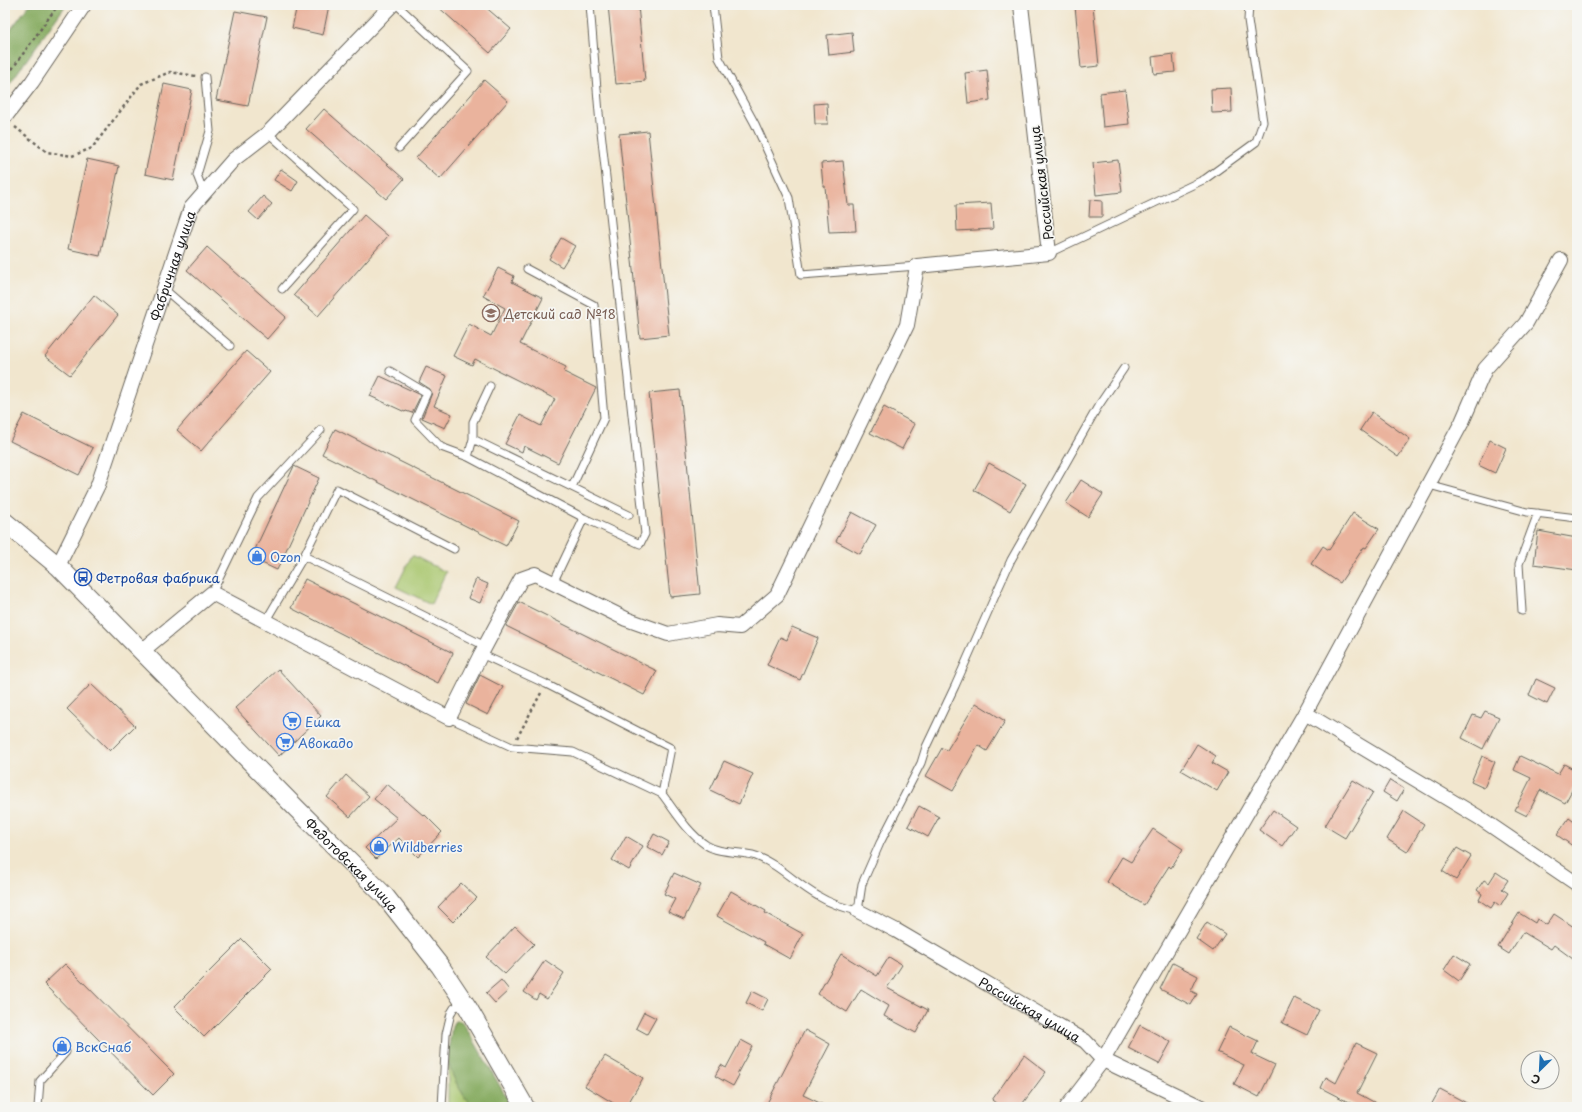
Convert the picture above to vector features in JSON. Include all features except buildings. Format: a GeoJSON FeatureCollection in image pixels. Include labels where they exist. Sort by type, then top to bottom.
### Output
{"type":"FeatureCollection","features":[{"type":"Feature","properties":{"kind":"street"},"geometry":{"type":"LineString","coordinates":[[10,122],[32,82],[84,5]]}},
{"type":"Feature","properties":{"kind":"street","name":"Фабричная улица"},"geometry":{"type":"LineString","coordinates":[[58,566],[98,485],[191,208],[233,160],[268,133],[392,5]]}},
{"type":"Feature","properties":{"kind":"street","name":"Российская улица"},"geometry":{"type":"LineString","coordinates":[[917,266],[1049,253],[1021,5]]}},
{"type":"Feature","properties":{"kind":"street"},"geometry":{"type":"LineString","coordinates":[[1067,1107],[1103,1060],[1305,713],[1462,422],[1485,369],[1526,323],[1561,260]]}},
{"type":"Feature","properties":{"kind":"street"},"geometry":{"type":"LineString","coordinates":[[142,651],[212,593],[449,718],[521,579],[535,574],[626,619],[668,634],[717,625],[740,627],[777,595],[907,325],[917,266]]}},
{"type":"Feature","properties":{"kind":"street","name":"Федотовская улица"},"geometry":{"type":"LineString","coordinates":[[5,522],[58,566],[297,809],[385,896],[440,966],[464,1002],[525,1107]]}},
{"type":"Feature","properties":{"kind":"street"},"geometry":{"type":"LineString","coordinates":[[1305,713],[1480,818],[1577,884]]}},
{"type":"Feature","properties":{"kind":"street","name":"Российская улица"},"geometry":{"type":"LineString","coordinates":[[858,911],[897,931],[1085,1041],[1103,1060],[1200,1107]]}},
{"type":"Feature","properties":{"kind":"lane"},"geometry":{"type":"LineString","coordinates":[[397,5],[468,72],[399,148]]}},
{"type":"Feature","properties":{"kind":"lane"},"geometry":{"type":"LineString","coordinates":[[390,371],[427,393],[415,420],[442,447],[468,457],[584,518],[640,544],[645,534],[599,113],[590,5]]}},
{"type":"Feature","properties":{"kind":"lane"},"geometry":{"type":"LineString","coordinates":[[713,5],[719,58],[755,124],[789,198],[802,276],[917,266]]}},
{"type":"Feature","properties":{"kind":"lane"},"geometry":{"type":"LineString","coordinates":[[1049,253],[1204,179],[1256,142],[1263,122],[1248,20],[1249,5]]}},
{"type":"Feature","properties":{"kind":"lane"},"geometry":{"type":"LineString","coordinates":[[204,193],[197,174],[210,131],[205,77]]}},
{"type":"Feature","properties":{"kind":"lane"},"geometry":{"type":"LineString","coordinates":[[268,133],[353,209],[282,289]]}},
{"type":"Feature","properties":{"kind":"lane"},"geometry":{"type":"LineString","coordinates":[[527,269],[594,305],[604,418],[572,487]]}},
{"type":"Feature","properties":{"kind":"lane"},"geometry":{"type":"LineString","coordinates":[[164,289],[230,346]]}},
{"type":"Feature","properties":{"kind":"lane"},"geometry":{"type":"LineString","coordinates":[[449,718],[512,747],[573,752],[662,794],[694,836],[706,845],[716,850],[738,852],[756,856],[774,865],[817,896],[838,906],[858,911],[862,884],[880,843],[921,763],[926,747],[1011,560],[1097,408],[1124,368]]}},
{"type":"Feature","properties":{"kind":"lane"},"geometry":{"type":"LineString","coordinates":[[468,457],[473,439],[473,422],[490,386]]}},
{"type":"Feature","properties":{"kind":"lane"},"geometry":{"type":"LineString","coordinates":[[212,593],[258,498],[321,430]]}},
{"type":"Feature","properties":{"kind":"lane"},"geometry":{"type":"LineString","coordinates":[[473,439],[629,515]]}},
{"type":"Feature","properties":{"kind":"lane"},"geometry":{"type":"LineString","coordinates":[[1428,485],[1527,512],[1577,518]]}},
{"type":"Feature","properties":{"kind":"lane"},"geometry":{"type":"LineString","coordinates":[[265,622],[304,556],[337,489],[454,549]]}},
{"type":"Feature","properties":{"kind":"lane"},"geometry":{"type":"LineString","coordinates":[[1522,610],[1519,564],[1538,513]]}},
{"type":"Feature","properties":{"kind":"lane"},"geometry":{"type":"LineString","coordinates":[[553,584],[584,518]]}},
{"type":"Feature","properties":{"kind":"lane"},"geometry":{"type":"LineString","coordinates":[[304,556],[546,684],[671,748],[662,794]]}},
{"type":"Feature","properties":{"kind":"lane"},"geometry":{"type":"LineString","coordinates":[[442,1107],[446,1034],[451,1013],[454,1008],[464,1002]]}},
{"type":"Feature","properties":{"kind":"lane"},"geometry":{"type":"LineString","coordinates":[[38,1107],[40,1081],[66,1052]]}},
{"type":"Feature","properties":{"kind":"path"},"geometry":{"type":"LineString","coordinates":[[5,79],[58,5]]}},
{"type":"Feature","properties":{"kind":"path"},"geometry":{"type":"LineString","coordinates":[[10,122],[46,152],[72,156],[92,148],[141,84],[170,72],[205,77]]}},
{"type":"Feature","properties":{"kind":"path"},"geometry":{"type":"LineString","coordinates":[[512,747],[546,684]]}},
{"type":"Feature","properties":{"kind":"green space"},"geometry":{"type":"Polygon","coordinates":[[[29,5],[66,5],[5,90],[5,37],[29,5]]]}},
{"type":"Feature","properties":{"kind":"green space"},"geometry":{"type":"Polygon","coordinates":[[[412,555],[446,572],[431,604],[396,587],[412,555]]]}},
{"type":"Feature","properties":{"kind":"green space"},"geometry":{"type":"Polygon","coordinates":[[[458,1020],[462,1022],[469,1032],[512,1107],[472,1107],[460,1090],[453,1077],[448,1057],[452,1026],[454,1022],[458,1020]]]}},
{"type":"Feature","properties":{"kind":"green space"},"geometry":{"type":"Polygon","coordinates":[[[448,1058],[451,1071],[457,1084],[472,1107],[448,1107],[448,1058]]]}},
{"type":"Feature","properties":{"kind":"place","name":"Детский сад №18"},"geometry":{"type":"Point","coordinates":[491,313]}},
{"type":"Feature","properties":{"kind":"place","name":"Ozon"},"geometry":{"type":"Point","coordinates":[257,556]}},
{"type":"Feature","properties":{"kind":"place","name":"Фетровая фабрика"},"geometry":{"type":"Point","coordinates":[83,577]}},
{"type":"Feature","properties":{"kind":"place","name":"Ешка"},"geometry":{"type":"Point","coordinates":[292,721]}},
{"type":"Feature","properties":{"kind":"place","name":"Авокадо"},"geometry":{"type":"Point","coordinates":[285,742]}},
{"type":"Feature","properties":{"kind":"place","name":"Wildberries"},"geometry":{"type":"Point","coordinates":[379,846]}},
{"type":"Feature","properties":{"kind":"place","name":"ВскСнаб"},"geometry":{"type":"Point","coordinates":[62,1046]}}]}
